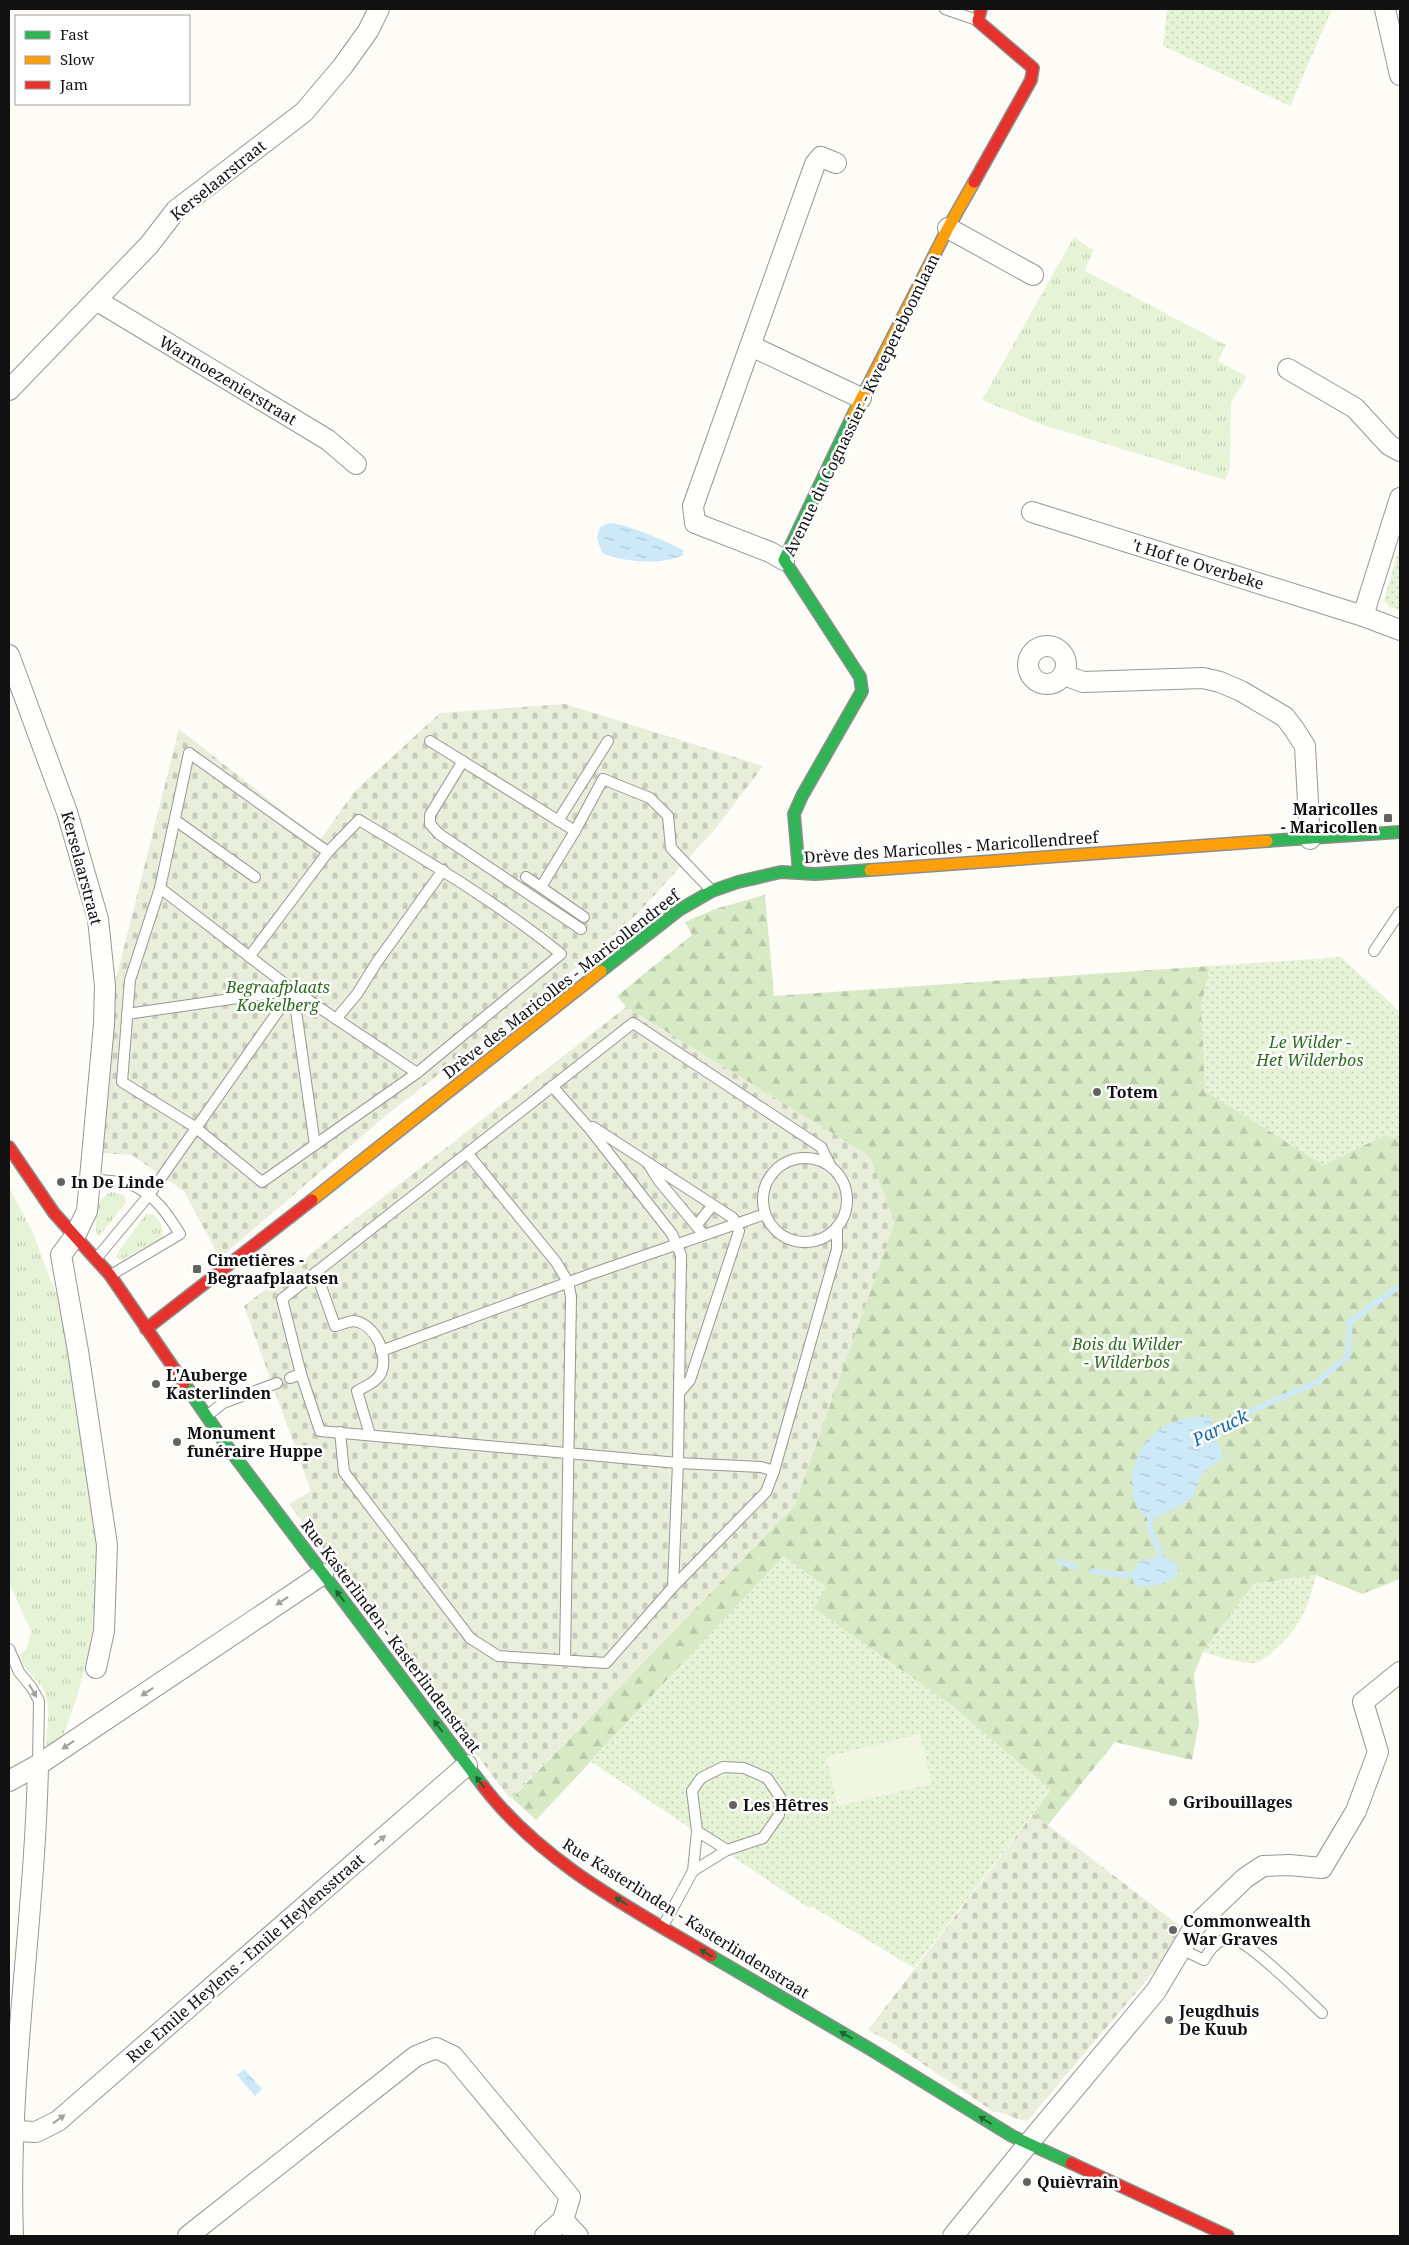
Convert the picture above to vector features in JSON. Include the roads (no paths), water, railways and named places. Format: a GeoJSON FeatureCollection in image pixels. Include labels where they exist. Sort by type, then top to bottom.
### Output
{"type":"FeatureCollection","features":[{"type":"Feature","properties":{"kind":"street","name":"Kerselaarstraat"},"geometry":{"type":"LineString","coordinates":[[9,390],[148,245],[176,210],[304,112],[343,66],[368,31],[379,9]]}},
{"type":"Feature","properties":{"kind":"street"},"geometry":{"type":"LineString","coordinates":[[978,21],[981,9]]}},
{"type":"Feature","properties":{"kind":"street"},"geometry":{"type":"LineString","coordinates":[[1385,9],[1400,75]]}},
{"type":"Feature","properties":{"kind":"street","name":"Avenue du Cognassier - Kweepereboomlaan"},"geometry":{"type":"LineString","coordinates":[[799,873],[794,814],[802,796],[862,691],[860,678],[784,560],[861,398],[948,228],[1031,80],[1033,68],[978,21]]}},
{"type":"Feature","properties":{"kind":"street"},"geometry":{"type":"LineString","coordinates":[[784,560],[770,552],[695,523],[694,506],[815,164],[821,157],[836,163]]}},
{"type":"Feature","properties":{"kind":"street"},"geometry":{"type":"LineString","coordinates":[[948,228],[1033,275]]}},
{"type":"Feature","properties":{"kind":"street","name":"Warmoezenierstraat"},"geometry":{"type":"LineString","coordinates":[[96,300],[328,440],[356,464]]}},
{"type":"Feature","properties":{"kind":"street"},"geometry":{"type":"LineString","coordinates":[[751,346],[861,398]]}},
{"type":"Feature","properties":{"kind":"street"},"geometry":{"type":"LineString","coordinates":[[1288,369],[1355,408],[1389,446],[1400,451]]}},
{"type":"Feature","properties":{"kind":"street"},"geometry":{"type":"LineString","coordinates":[[1364,616],[1400,498]]}},
{"type":"Feature","properties":{"kind":"street","name":"'t Hof te Overbeke"},"geometry":{"type":"LineString","coordinates":[[1032,512],[1364,616],[1400,630]]}},
{"type":"Feature","properties":{"kind":"street","name":"Kerselaarstraat"},"geometry":{"type":"LineString","coordinates":[[9,655],[67,812],[98,919],[105,986],[104,1024],[87,1211],[75,1236],[61,1255],[108,1545],[104,1630],[96,1668]]}},
{"type":"Feature","properties":{"kind":"street"},"geometry":{"type":"LineString","coordinates":[[1064,675],[1083,682],[1203,678],[1241,690],[1285,717],[1305,746],[1310,839]]}},
{"type":"Feature","properties":{"kind":"street","name":"Drève des Maricolles - Maricollendreef"},"geometry":{"type":"LineString","coordinates":[[146,1329],[223,1271],[655,928],[679,910],[712,891],[738,882],[780,872],[799,873],[907,868],[1400,832]]}},
{"type":"Feature","properties":{"kind":"street","name":"Rue Kasterlinden - Kasterlindenstraat"},"geometry":{"type":"LineString","coordinates":[[9,1147],[54,1213],[110,1275],[207,1416],[323,1574],[493,1799],[556,1860],[662,1927],[870,2049],[1012,2136],[1228,2236]]}},
{"type":"Feature","properties":{"kind":"street"},"geometry":{"type":"LineString","coordinates":[[9,1782],[38,1765],[323,1574]]}},
{"type":"Feature","properties":{"kind":"street"},"geometry":{"type":"LineString","coordinates":[[953,2236],[1156,1991],[1194,1927],[1245,1878],[1263,1866],[1289,1865],[1322,1868],[1356,1811],[1378,1752],[1363,1702],[1400,1672]]}},
{"type":"Feature","properties":{"kind":"street"},"geometry":{"type":"LineString","coordinates":[[13,2236],[14,2131],[37,1819],[38,1765]]}},
{"type":"Feature","properties":{"kind":"street","name":"Rue Emile Heylens - Emile Heylensstraat"},"geometry":{"type":"LineString","coordinates":[[14,2131],[36,2132],[58,2121],[467,1765]]}},
{"type":"Feature","properties":{"kind":"street"},"geometry":{"type":"LineString","coordinates":[[188,2236],[416,2056],[436,2048],[453,2056],[570,2197],[563,2220],[546,2236]]}},
{"type":"Feature","properties":{"kind":"street"},"geometry":{"type":"LineString","coordinates":[[563,2220],[578,2236]]}},
{"type":"Feature","properties":{"kind":"lane","name":"Avenue du Cognassier - Kweepereboomlaan"},"geometry":{"type":"LineString","coordinates":[[945,9],[978,21]]}},
{"type":"Feature","properties":{"kind":"lane"},"geometry":{"type":"LineString","coordinates":[[558,820],[608,740]]}},
{"type":"Feature","properties":{"kind":"lane"},"geometry":{"type":"LineString","coordinates":[[430,741],[575,831]]}},
{"type":"Feature","properties":{"kind":"lane"},"geometry":{"type":"LineString","coordinates":[[249,957],[328,852],[359,820],[443,870],[517,918],[561,954],[417,1073],[262,1182],[195,1127],[122,1082],[130,980],[160,888],[189,754],[328,852]]}},
{"type":"Feature","properties":{"kind":"lane"},"geometry":{"type":"LineString","coordinates":[[463,761],[430,815],[430,824],[439,834],[581,929]]}},
{"type":"Feature","properties":{"kind":"lane"},"geometry":{"type":"LineString","coordinates":[[541,887],[575,831],[603,779],[650,798],[668,816],[671,848],[712,891]]}},
{"type":"Feature","properties":{"kind":"lane"},"geometry":{"type":"LineString","coordinates":[[175,820],[255,877]]}},
{"type":"Feature","properties":{"kind":"lane"},"geometry":{"type":"LineString","coordinates":[[336,1019],[357,994],[377,962],[443,870]]}},
{"type":"Feature","properties":{"kind":"lane"},"geometry":{"type":"LineString","coordinates":[[526,877],[584,917]]}},
{"type":"Feature","properties":{"kind":"lane"},"geometry":{"type":"LineString","coordinates":[[160,888],[293,990],[417,1073]]}},
{"type":"Feature","properties":{"kind":"lane"},"geometry":{"type":"LineString","coordinates":[[1374,951],[1400,912]]}},
{"type":"Feature","properties":{"kind":"lane"},"geometry":{"type":"LineString","coordinates":[[127,1014],[293,990]]}},
{"type":"Feature","properties":{"kind":"lane"},"geometry":{"type":"LineString","coordinates":[[96,1259],[149,1195],[293,990]]}},
{"type":"Feature","properties":{"kind":"lane"},"geometry":{"type":"LineString","coordinates":[[293,990],[315,1145]]}},
{"type":"Feature","properties":{"kind":"lane"},"geometry":{"type":"LineString","coordinates":[[774,1471],[761,1467],[678,1463],[320,1431],[301,1374],[282,1299],[633,1023],[821,1147],[830,1165],[843,1180],[847,1204],[843,1218],[837,1227],[820,1240],[802,1242],[788,1239],[779,1234],[766,1214],[762,1202],[764,1187],[768,1178],[778,1167],[787,1161],[801,1157],[810,1157],[830,1165]]}},
{"type":"Feature","properties":{"kind":"lane"},"geometry":{"type":"LineString","coordinates":[[552,1086],[588,1128],[672,1234],[678,1244],[681,1255],[678,1463],[673,1587]]}},
{"type":"Feature","properties":{"kind":"lane"},"geometry":{"type":"LineString","coordinates":[[588,1128],[593,1127],[733,1218],[739,1231],[690,1380],[679,1392]]}},
{"type":"Feature","properties":{"kind":"lane"},"geometry":{"type":"LineString","coordinates":[[468,1154],[556,1262],[568,1282],[571,1298],[570,1453],[565,1660]]}},
{"type":"Feature","properties":{"kind":"lane"},"geometry":{"type":"LineString","coordinates":[[647,1162],[658,1181],[704,1235]]}},
{"type":"Feature","properties":{"kind":"lane"},"geometry":{"type":"LineString","coordinates":[[90,1179],[129,1184],[149,1195],[166,1211],[180,1234],[110,1275]]}},
{"type":"Feature","properties":{"kind":"lane"},"geometry":{"type":"LineString","coordinates":[[696,1226],[712,1206]]}},
{"type":"Feature","properties":{"kind":"lane"},"geometry":{"type":"LineString","coordinates":[[381,1351],[568,1282],[766,1214]]}},
{"type":"Feature","properties":{"kind":"lane"},"geometry":{"type":"LineString","coordinates":[[340,1432],[344,1472],[470,1638],[498,1656],[606,1663],[673,1587],[766,1492],[774,1471],[837,1249],[837,1227]]}},
{"type":"Feature","properties":{"kind":"lane"},"geometry":{"type":"LineString","coordinates":[[316,1272],[335,1326],[354,1321],[367,1328],[378,1339],[382,1365],[380,1376],[371,1384],[357,1391],[370,1435]]}},
{"type":"Feature","properties":{"kind":"lane"},"geometry":{"type":"LineString","coordinates":[[290,1378],[301,1374]]}},
{"type":"Feature","properties":{"kind":"lane"},"geometry":{"type":"LineString","coordinates":[[207,1416],[223,1403],[277,1383]]}},
{"type":"Feature","properties":{"kind":"lane"},"geometry":{"type":"LineString","coordinates":[[9,1649],[19,1672],[32,1688],[39,1701],[38,1765]]}},
{"type":"Feature","properties":{"kind":"lane"},"geometry":{"type":"LineString","coordinates":[[662,1927],[693,1871],[697,1831],[692,1791],[701,1778],[723,1767],[744,1768],[767,1778],[780,1797],[779,1814],[764,1838],[727,1850],[693,1871]]}},
{"type":"Feature","properties":{"kind":"lane"},"geometry":{"type":"LineString","coordinates":[[697,1831],[727,1850]]}},
{"type":"Feature","properties":{"kind":"lane"},"geometry":{"type":"LineString","coordinates":[[1181,1950],[1204,1960],[1216,1943],[1226,1939],[1243,1942],[1322,2013]]}},
{"type":"Feature","properties":{"kind":"water"},"geometry":{"type":"Polygon","coordinates":[[[609,523],[635,529],[658,538],[684,551],[683,555],[664,561],[642,562],[621,559],[602,553],[597,538],[600,527],[609,523]]]}},
{"type":"Feature","properties":{"kind":"water"},"geometry":{"type":"Polygon","coordinates":[[[1210,1416],[1223,1458],[1203,1472],[1191,1500],[1150,1521],[1136,1505],[1132,1490],[1132,1477],[1140,1452],[1156,1432],[1167,1425],[1183,1419],[1210,1416]]]}},
{"type":"Feature","properties":{"kind":"water"},"geometry":{"type":"Polygon","coordinates":[[[1162,1556],[1179,1565],[1176,1577],[1156,1585],[1135,1586],[1131,1575],[1138,1562],[1162,1556]]]}},
{"type":"Feature","properties":{"kind":"water"},"geometry":{"type":"Polygon","coordinates":[[[244,2069],[262,2089],[255,2096],[237,2075],[244,2069]]]}},
{"type":"Feature","properties":{"kind":"waterway","name":"Paruck"},"geometry":{"type":"LineString","coordinates":[[1209,1430],[1319,1381],[1348,1356],[1350,1321],[1400,1286]]}},
{"type":"Feature","properties":{"kind":"waterway","name":"Paruck"},"geometry":{"type":"LineString","coordinates":[[1151,1514],[1150,1530],[1161,1557],[1161,1564]]}},
{"type":"Feature","properties":{"kind":"waterway","name":"Paruck"},"geometry":{"type":"LineString","coordinates":[[1060,1562],[1075,1567]]}},
{"type":"Feature","properties":{"kind":"waterway","name":"Paruck"},"geometry":{"type":"LineString","coordinates":[[1092,1571],[1123,1575],[1137,1573]]}},
{"type":"Feature","properties":{"kind":"place","name":"Maricolles - Maricollen"},"geometry":{"type":"Point","coordinates":[1388,818]}},
{"type":"Feature","properties":{"kind":"place","name":"Totem"},"geometry":{"type":"Point","coordinates":[1097,1092]}},
{"type":"Feature","properties":{"kind":"place","name":"In De Linde"},"geometry":{"type":"Point","coordinates":[61,1182]}},
{"type":"Feature","properties":{"kind":"place","name":"Cimetières - Begraafplaatsen"},"geometry":{"type":"Point","coordinates":[197,1269]}},
{"type":"Feature","properties":{"kind":"place","name":"L'Auberge Kasterlinden"},"geometry":{"type":"Point","coordinates":[156,1384]}},
{"type":"Feature","properties":{"kind":"place","name":"Monument funéraire Huppe"},"geometry":{"type":"Point","coordinates":[177,1442]}},
{"type":"Feature","properties":{"kind":"place","name":"Gribouillages"},"geometry":{"type":"Point","coordinates":[1173,1802]}},
{"type":"Feature","properties":{"kind":"place","name":"Les Hêtres"},"geometry":{"type":"Point","coordinates":[733,1805]}},
{"type":"Feature","properties":{"kind":"place","name":"Commonwealth War Graves"},"geometry":{"type":"Point","coordinates":[1173,1930]}},
{"type":"Feature","properties":{"kind":"place","name":"Jeugdhuis De Kuub"},"geometry":{"type":"Point","coordinates":[1169,2020]}},
{"type":"Feature","properties":{"kind":"place","name":"Quièvrain"},"geometry":{"type":"Point","coordinates":[1027,2182]}},
{"type":"Feature","properties":{"kind":"park label","name":"Begraafplaats Koekelberg"},"geometry":{"type":"Point","coordinates":[278,996]}},
{"type":"Feature","properties":{"kind":"park label","name":"Le Wilder - Het Wilderbos"},"geometry":{"type":"Point","coordinates":[1310,1051]}},
{"type":"Feature","properties":{"kind":"park label","name":"Bois du Wilder - Wilderbos"},"geometry":{"type":"Point","coordinates":[1127,1353]}}]}
